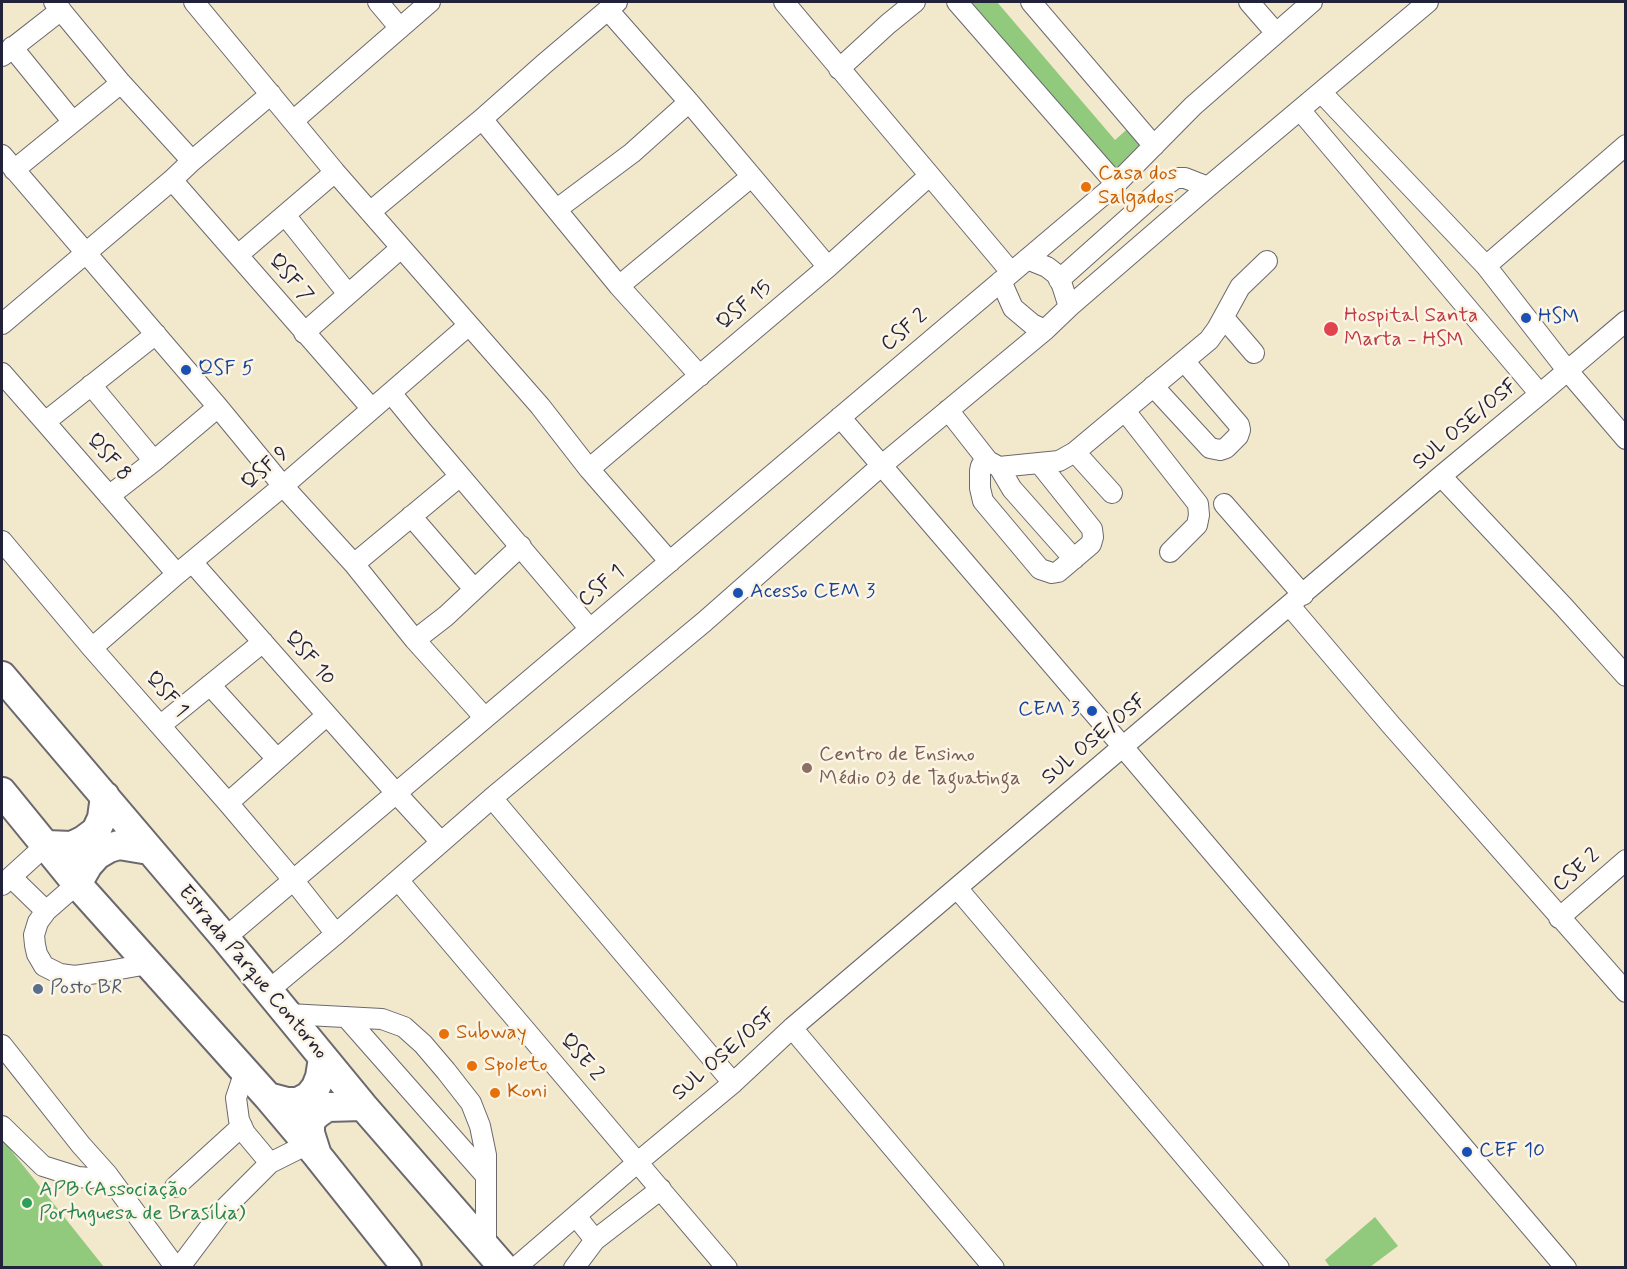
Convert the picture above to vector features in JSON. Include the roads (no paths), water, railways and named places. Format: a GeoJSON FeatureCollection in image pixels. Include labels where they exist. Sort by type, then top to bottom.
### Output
{"type":"FeatureCollection","features":[{"type":"Feature","properties":{"kind":"highway","name":"Estrada Parque Contorno"},"geometry":{"type":"LineString","coordinates":[[2,676],[269,990],[363,1106],[504,1268]]}},
{"type":"Feature","properties":{"kind":"highway"},"geometry":{"type":"LineString","coordinates":[[2,792],[77,884],[268,1096],[407,1268]]}},
{"type":"Feature","properties":{"kind":"highway"},"geometry":{"type":"LineString","coordinates":[[46,845],[72,846],[96,831],[102,818],[105,796]]}},
{"type":"Feature","properties":{"kind":"highway"},"geometry":{"type":"LineString","coordinates":[[77,884],[88,865],[97,855],[109,848],[119,845],[149,850]]}},
{"type":"Feature","properties":{"kind":"highway"},"geometry":{"type":"LineString","coordinates":[[268,1096],[287,1102],[298,1102],[309,1096],[320,1077],[323,1058]]}},
{"type":"Feature","properties":{"kind":"highway"},"geometry":{"type":"LineString","coordinates":[[313,1149],[310,1120],[317,1113],[327,1107],[363,1106]]}},
{"type":"Feature","properties":{"kind":"street"},"geometry":{"type":"LineString","coordinates":[[194,2],[335,172],[540,406],[589,469],[670,562]]}},
{"type":"Feature","properties":{"kind":"street"},"geometry":{"type":"LineString","coordinates":[[378,2],[399,27]]}},
{"type":"Feature","properties":{"kind":"street"},"geometry":{"type":"LineString","coordinates":[[293,121],[430,2]]}},
{"type":"Feature","properties":{"kind":"street"},"geometry":{"type":"LineString","coordinates":[[784,2],[929,176],[1006,277],[1013,308],[1032,324],[1045,330]]}},
{"type":"Feature","properties":{"kind":"street"},"geometry":{"type":"LineString","coordinates":[[839,69],[915,2]]}},
{"type":"Feature","properties":{"kind":"street"},"geometry":{"type":"LineString","coordinates":[[957,2],[1116,184]]}},
{"type":"Feature","properties":{"kind":"street"},"geometry":{"type":"LineString","coordinates":[[1031,2],[1154,146]]}},
{"type":"Feature","properties":{"kind":"street"},"geometry":{"type":"LineString","coordinates":[[1249,2],[1276,33]]}},
{"type":"Feature","properties":{"kind":"street"},"geometry":{"type":"LineString","coordinates":[[1006,277],[1116,184],[1193,106],[1312,2]]}},
{"type":"Feature","properties":{"kind":"street"},"geometry":{"type":"LineString","coordinates":[[269,990],[492,798],[704,622],[881,466],[1045,330],[1424,4]]}},
{"type":"Feature","properties":{"kind":"street"},"geometry":{"type":"LineString","coordinates":[[73,122],[7,52],[57,6],[121,83],[192,161]]}},
{"type":"Feature","properties":{"kind":"street"},"geometry":{"type":"LineString","coordinates":[[370,212],[613,6],[689,102],[828,267]]}},
{"type":"Feature","properties":{"kind":"street"},"geometry":{"type":"LineString","coordinates":[[121,83],[73,122],[8,163],[156,334],[283,486],[354,564],[415,640],[485,718]]}},
{"type":"Feature","properties":{"kind":"street"},"geometry":{"type":"LineString","coordinates":[[1321,92],[1486,266],[1567,370],[1626,439]]}},
{"type":"Feature","properties":{"kind":"street"},"geometry":{"type":"LineString","coordinates":[[2,324],[271,94]]}},
{"type":"Feature","properties":{"kind":"street"},"geometry":{"type":"LineString","coordinates":[[557,209],[632,153],[689,102]]}},
{"type":"Feature","properties":{"kind":"street"},"geometry":{"type":"LineString","coordinates":[[1300,110],[1540,394]]}},
{"type":"Feature","properties":{"kind":"street"},"geometry":{"type":"LineString","coordinates":[[482,119],[619,286],[700,375]]}},
{"type":"Feature","properties":{"kind":"street"},"geometry":{"type":"LineString","coordinates":[[1486,266],[1626,145]]}},
{"type":"Feature","properties":{"kind":"street"},"geometry":{"type":"LineString","coordinates":[[238,255],[335,172]]}},
{"type":"Feature","properties":{"kind":"street","name":"QSF 15"},"geometry":{"type":"LineString","coordinates":[[589,469],[828,267],[929,176]]}},
{"type":"Feature","properties":{"kind":"street"},"geometry":{"type":"LineString","coordinates":[[619,286],[751,177]]}},
{"type":"Feature","properties":{"kind":"street"},"geometry":{"type":"LineString","coordinates":[[1059,280],[1176,178],[1185,178],[1208,188]]}},
{"type":"Feature","properties":{"kind":"street","name":"QSF 7"},"geometry":{"type":"LineString","coordinates":[[172,180],[372,409]]}},
{"type":"Feature","properties":{"kind":"street"},"geometry":{"type":"LineString","coordinates":[[285,215],[348,294]]}},
{"type":"Feature","properties":{"kind":"street"},"geometry":{"type":"LineString","coordinates":[[304,333],[401,248]]}},
{"type":"Feature","properties":{"kind":"street"},"geometry":{"type":"LineString","coordinates":[[1026,259],[1047,267],[1056,274],[1069,307]]}},
{"type":"Feature","properties":{"kind":"street"},"geometry":{"type":"LineString","coordinates":[[989,465],[1040,464],[1059,461],[1075,452],[1209,340],[1224,318],[1240,287],[1267,261]]}},
{"type":"Feature","properties":{"kind":"street","name":"CSF 2"},"geometry":{"type":"LineString","coordinates":[[840,417],[1006,277]]}},
{"type":"Feature","properties":{"kind":"street"},"geometry":{"type":"LineString","coordinates":[[1224,318],[1254,353]]}},
{"type":"Feature","properties":{"kind":"street","name":"SUL OSE/OSF"},"geometry":{"type":"LineString","coordinates":[[515,1268],[638,1161],[733,1083],[792,1028],[1626,321]]}},
{"type":"Feature","properties":{"kind":"street","name":"QSF 9"},"geometry":{"type":"LineString","coordinates":[[92,648],[469,325]]}},
{"type":"Feature","properties":{"kind":"street"},"geometry":{"type":"LineString","coordinates":[[45,422],[156,334]]}},
{"type":"Feature","properties":{"kind":"street"},"geometry":{"type":"LineString","coordinates":[[1153,386],[1210,448],[1216,450],[1226,448],[1238,436],[1239,425],[1184,361]]}},
{"type":"Feature","properties":{"kind":"street","name":"QSF 8"},"geometry":{"type":"LineString","coordinates":[[2,373],[109,496],[184,568]]}},
{"type":"Feature","properties":{"kind":"street"},"geometry":{"type":"LineString","coordinates":[[91,385],[154,461]]}},
{"type":"Feature","properties":{"kind":"street"},"geometry":{"type":"LineString","coordinates":[[391,393],[590,628]]}},
{"type":"Feature","properties":{"kind":"street"},"geometry":{"type":"LineString","coordinates":[[109,496],[218,407]]}},
{"type":"Feature","properties":{"kind":"street"},"geometry":{"type":"LineString","coordinates":[[1125,411],[1198,504],[1197,525],[1170,552]]}},
{"type":"Feature","properties":{"kind":"street"},"geometry":{"type":"LineString","coordinates":[[944,413],[1074,559]]}},
{"type":"Feature","properties":{"kind":"street"},"geometry":{"type":"LineString","coordinates":[[840,417],[1566,1268]]}},
{"type":"Feature","properties":{"kind":"street","name":"CSF 1"},"geometry":{"type":"LineString","coordinates":[[225,938],[840,417]]}},
{"type":"Feature","properties":{"kind":"street"},"geometry":{"type":"LineString","coordinates":[[1075,452],[1112,493]]}},
{"type":"Feature","properties":{"kind":"street"},"geometry":{"type":"LineString","coordinates":[[989,465],[980,488],[983,501],[1040,569],[1052,573],[1058,572],[1074,559],[1091,544],[1094,537],[1092,530],[1040,464]]}},
{"type":"Feature","properties":{"kind":"street"},"geometry":{"type":"LineString","coordinates":[[354,564],[460,476]]}},
{"type":"Feature","properties":{"kind":"street"},"geometry":{"type":"LineString","coordinates":[[1441,476],[1626,676]]}},
{"type":"Feature","properties":{"kind":"street"},"geometry":{"type":"LineString","coordinates":[[1224,504],[1296,601],[1559,918],[1626,992]]}},
{"type":"Feature","properties":{"kind":"street"},"geometry":{"type":"LineString","coordinates":[[411,516],[474,589]]}},
{"type":"Feature","properties":{"kind":"street","name":"QSF 1"},"geometry":{"type":"LineString","coordinates":[[2,541],[228,803],[336,934]]}},
{"type":"Feature","properties":{"kind":"street"},"geometry":{"type":"LineString","coordinates":[[415,640],[446,616],[521,546]]}},
{"type":"Feature","properties":{"kind":"street","name":"QSF 10"},"geometry":{"type":"LineString","coordinates":[[184,568],[262,642],[326,716],[228,803]]}},
{"type":"Feature","properties":{"kind":"street"},"geometry":{"type":"LineString","coordinates":[[160,725],[262,642]]}},
{"type":"Feature","properties":{"kind":"street"},"geometry":{"type":"LineString","coordinates":[[210,685],[277,759]]}},
{"type":"Feature","properties":{"kind":"street"},"geometry":{"type":"LineString","coordinates":[[326,716],[441,842]]}},
{"type":"Feature","properties":{"kind":"street"},"geometry":{"type":"LineString","coordinates":[[492,798],[733,1083]]}},
{"type":"Feature","properties":{"kind":"street"},"geometry":{"type":"LineString","coordinates":[[46,845],[6,881],[46,911]]}},
{"type":"Feature","properties":{"kind":"street","name":"CSE 2"},"geometry":{"type":"LineString","coordinates":[[1559,918],[1626,860]]}},
{"type":"Feature","properties":{"kind":"street","name":"QSE 2"},"geometry":{"type":"LineString","coordinates":[[399,880],[727,1268]]}},
{"type":"Feature","properties":{"kind":"street"},"geometry":{"type":"LineString","coordinates":[[77,884],[46,911],[38,922],[34,935],[35,945],[37,954],[45,966],[60,974],[75,976],[148,964]]}},
{"type":"Feature","properties":{"kind":"street"},"geometry":{"type":"LineString","coordinates":[[957,888],[1279,1268]]}},
{"type":"Feature","properties":{"kind":"street"},"geometry":{"type":"LineString","coordinates":[[288,1014],[382,1019],[404,1027],[423,1044],[471,1102],[480,1126],[486,1155],[486,1246]]}},
{"type":"Feature","properties":{"kind":"street"},"geometry":{"type":"LineString","coordinates":[[346,1017],[486,1176]]}},
{"type":"Feature","properties":{"kind":"street"},"geometry":{"type":"LineString","coordinates":[[792,1028],[994,1268]]}},
{"type":"Feature","properties":{"kind":"street"},"geometry":{"type":"LineString","coordinates":[[2,1045],[81,1145],[107,1174],[178,1268],[222,1211],[270,1163],[313,1149]]}},
{"type":"Feature","properties":{"kind":"street"},"geometry":{"type":"LineString","coordinates":[[245,1071],[236,1098],[239,1120],[244,1133],[270,1163]]}},
{"type":"Feature","properties":{"kind":"street"},"geometry":{"type":"LineString","coordinates":[[2,1126],[43,1166],[78,1177],[90,1178],[107,1174]]}},
{"type":"Feature","properties":{"kind":"street"},"geometry":{"type":"LineString","coordinates":[[175,1187],[242,1126]]}},
{"type":"Feature","properties":{"kind":"street"},"geometry":{"type":"LineString","coordinates":[[56,1171],[81,1145]]}},
{"type":"Feature","properties":{"kind":"street"},"geometry":{"type":"LineString","coordinates":[[574,1268],[595,1240],[661,1189]]}},
{"type":"Feature","properties":{"kind":"street"},"geometry":{"type":"LineString","coordinates":[[576,1216],[595,1240]]}},
{"type":"Feature","properties":{"kind":"place","name":"Casa dos Salgados"},"geometry":{"type":"Point","coordinates":[1086,187]}},
{"type":"Feature","properties":{"kind":"place","name":"HSM"},"geometry":{"type":"Point","coordinates":[1526,318]}},
{"type":"Feature","properties":{"kind":"place","name":"Hospital Santa Marta - HSM"},"geometry":{"type":"Point","coordinates":[1331,329]}},
{"type":"Feature","properties":{"kind":"place","name":"QSF 5"},"geometry":{"type":"Point","coordinates":[186,370]}},
{"type":"Feature","properties":{"kind":"place","name":"Acesso CEM 3"},"geometry":{"type":"Point","coordinates":[738,593]}},
{"type":"Feature","properties":{"kind":"place","name":"CEM 3"},"geometry":{"type":"Point","coordinates":[1092,711]}},
{"type":"Feature","properties":{"kind":"place","name":"Centro de Ensino Médio 03 de Taguatinga"},"geometry":{"type":"Point","coordinates":[807,768]}},
{"type":"Feature","properties":{"kind":"place","name":"Posto BR"},"geometry":{"type":"Point","coordinates":[38,989]}},
{"type":"Feature","properties":{"kind":"place","name":"Subway"},"geometry":{"type":"Point","coordinates":[444,1034]}},
{"type":"Feature","properties":{"kind":"place","name":"Spoleto"},"geometry":{"type":"Point","coordinates":[472,1066]}},
{"type":"Feature","properties":{"kind":"place","name":"Koni"},"geometry":{"type":"Point","coordinates":[495,1093]}},
{"type":"Feature","properties":{"kind":"place","name":"CEF 10"},"geometry":{"type":"Point","coordinates":[1467,1152]}},
{"type":"Feature","properties":{"kind":"place","name":"APB (Associação Portuguesa de Brasília)"},"geometry":{"type":"Point","coordinates":[27,1203]}}]}
